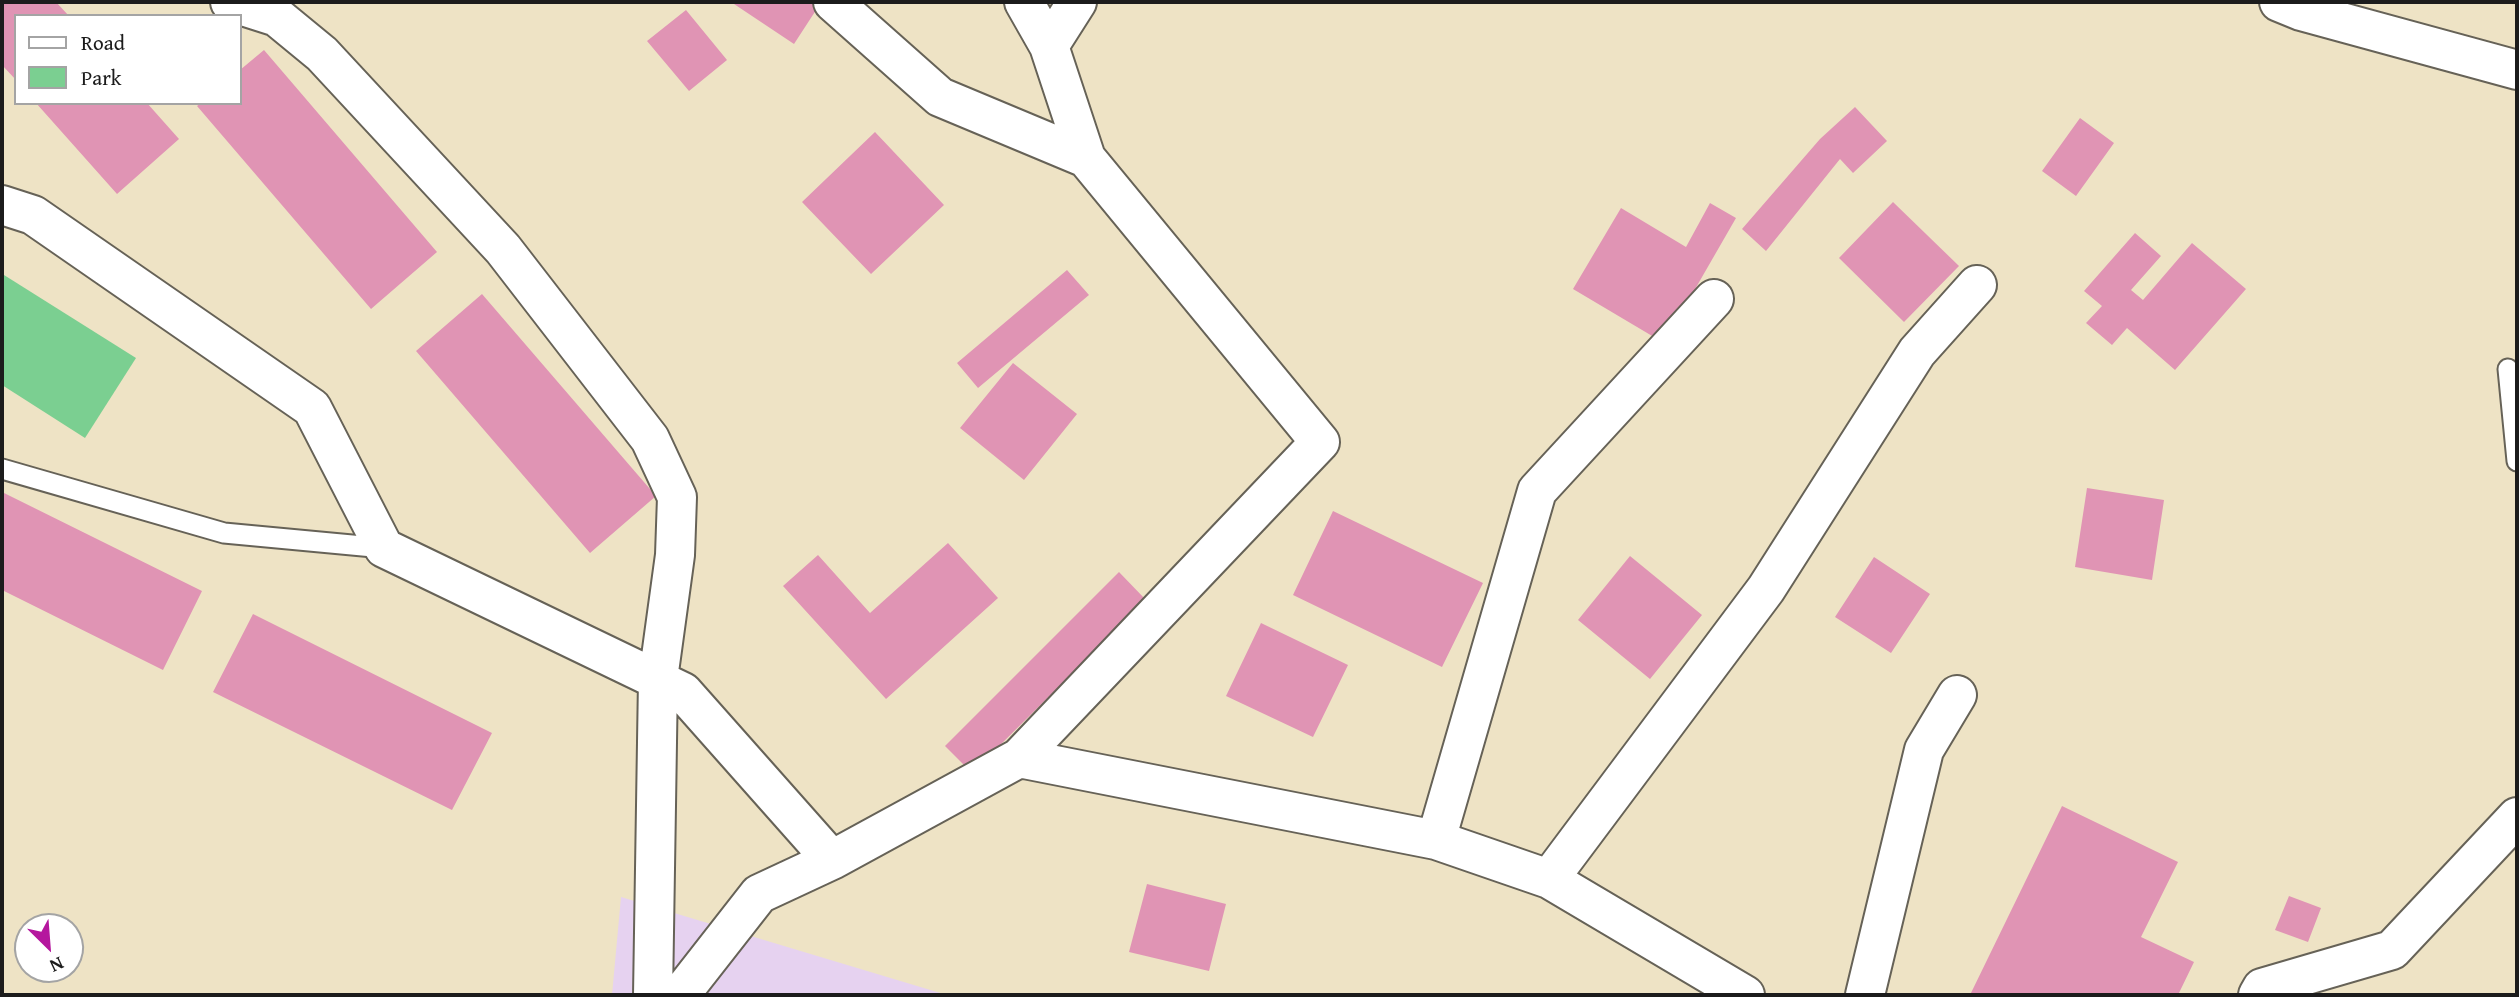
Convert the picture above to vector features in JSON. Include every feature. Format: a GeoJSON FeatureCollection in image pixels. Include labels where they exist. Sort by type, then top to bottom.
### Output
{"type":"FeatureCollection","features":[{"type":"Feature","properties":{"kind":"street"},"geometry":{"type":"LineString","coordinates":[[230,2],[277,18],[322,54],[503,249],[650,439],[677,497],[676,555],[658,680],[653,995]]}},
{"type":"Feature","properties":{"kind":"street"},"geometry":{"type":"LineString","coordinates":[[833,2],[940,97],[1086,158]]}},
{"type":"Feature","properties":{"kind":"street"},"geometry":{"type":"LineString","coordinates":[[680,995],[760,894],[832,860],[1019,758],[1320,442],[1086,158],[1049,46],[1024,2]]}},
{"type":"Feature","properties":{"kind":"street"},"geometry":{"type":"LineString","coordinates":[[1049,46],[1077,2]]}},
{"type":"Feature","properties":{"kind":"street"},"geometry":{"type":"LineString","coordinates":[[2279,2],[2301,11],[2517,70]]}},
{"type":"Feature","properties":{"kind":"street"},"geometry":{"type":"LineString","coordinates":[[2,205],[33,215],[312,408],[383,548],[683,692],[832,860]]}},
{"type":"Feature","properties":{"kind":"street"},"geometry":{"type":"LineString","coordinates":[[1549,879],[1766,589],[1917,352],[1977,285]]}},
{"type":"Feature","properties":{"kind":"street"},"geometry":{"type":"LineString","coordinates":[[1436,840],[1537,491],[1714,299]]}},
{"type":"Feature","properties":{"kind":"street"},"geometry":{"type":"LineString","coordinates":[[1865,995],[1924,750],[1957,695]]}},
{"type":"Feature","properties":{"kind":"street"},"geometry":{"type":"LineString","coordinates":[[1019,758],[1436,840],[1549,879],[1745,995]]}},
{"type":"Feature","properties":{"kind":"street"},"geometry":{"type":"LineString","coordinates":[[2258,995],[2262,988],[2392,950],[2517,817]]}},
{"type":"Feature","properties":{"kind":"lane"},"geometry":{"type":"LineString","coordinates":[[2508,369],[2517,461]]}},
{"type":"Feature","properties":{"kind":"lane"},"geometry":{"type":"LineString","coordinates":[[2,469],[224,533],[383,548]]}},
{"type":"Feature","properties":{"kind":"shaded area"},"geometry":{"type":"Polygon","coordinates":[[[621,897],[947,995],[612,995],[621,897]]]}},
{"type":"Feature","properties":{"kind":"green space"},"geometry":{"type":"Polygon","coordinates":[[[4,275],[136,358],[85,438],[2,385],[4,275]]]}},
{"type":"Feature","properties":{"kind":"building"},"geometry":{"type":"Polygon","coordinates":[[[2,2],[56,2],[67,14],[14,14],[14,78],[2,65],[2,2]]]}},
{"type":"Feature","properties":{"kind":"building"},"geometry":{"type":"Polygon","coordinates":[[[731,2],[817,2],[820,4],[794,44],[731,2]]]}},
{"type":"Feature","properties":{"kind":"building"},"geometry":{"type":"Polygon","coordinates":[[[686,10],[727,60],[689,91],[647,41],[686,10]]]}},
{"type":"Feature","properties":{"kind":"building"},"geometry":{"type":"Polygon","coordinates":[[[264,50],[437,252],[371,309],[197,106],[242,105],[242,68],[264,50]]]}},
{"type":"Feature","properties":{"kind":"building"},"geometry":{"type":"Polygon","coordinates":[[[38,105],[149,105],[179,139],[117,194],[38,105]]]}},
{"type":"Feature","properties":{"kind":"building"},"geometry":{"type":"Polygon","coordinates":[[[1855,107],[1887,141],[1853,173],[1840,159],[1766,251],[1742,229],[1820,139],[1855,107]]]}},
{"type":"Feature","properties":{"kind":"building"},"geometry":{"type":"Polygon","coordinates":[[[2080,118],[2114,143],[2076,196],[2042,171],[2080,118]]]}},
{"type":"Feature","properties":{"kind":"building"},"geometry":{"type":"Polygon","coordinates":[[[875,132],[944,205],[871,274],[802,202],[875,132]]]}},
{"type":"Feature","properties":{"kind":"building"},"geometry":{"type":"Polygon","coordinates":[[[1893,202],[1959,266],[1904,322],[1839,258],[1893,202]]]}},
{"type":"Feature","properties":{"kind":"building"},"geometry":{"type":"Polygon","coordinates":[[[1710,203],[1736,218],[1664,343],[1573,289],[1621,208],[1686,247],[1710,203]]]}},
{"type":"Feature","properties":{"kind":"building"},"geometry":{"type":"Polygon","coordinates":[[[2135,233],[2161,256],[2131,290],[2143,300],[2192,243],[2246,289],[2175,370],[2127,328],[2112,345],[2086,323],[2102,306],[2084,291],[2135,233]]]}},
{"type":"Feature","properties":{"kind":"building"},"geometry":{"type":"Polygon","coordinates":[[[1067,270],[1089,295],[978,388],[957,363],[1067,270]]]}},
{"type":"Feature","properties":{"kind":"building"},"geometry":{"type":"Polygon","coordinates":[[[482,294],[656,496],[590,553],[416,351],[482,294]]]}},
{"type":"Feature","properties":{"kind":"building"},"geometry":{"type":"Polygon","coordinates":[[[1013,363],[1077,414],[1024,480],[960,428],[1013,363]]]}},
{"type":"Feature","properties":{"kind":"building"},"geometry":{"type":"Polygon","coordinates":[[[2087,488],[2164,500],[2152,580],[2075,567],[2087,488]]]}},
{"type":"Feature","properties":{"kind":"building"},"geometry":{"type":"Polygon","coordinates":[[[2,492],[202,591],[163,670],[2,590],[2,492]]]}},
{"type":"Feature","properties":{"kind":"building"},"geometry":{"type":"Polygon","coordinates":[[[1333,511],[1483,583],[1442,667],[1293,595],[1333,511]]]}},
{"type":"Feature","properties":{"kind":"building"},"geometry":{"type":"Polygon","coordinates":[[[948,543],[998,598],[886,699],[783,586],[818,555],[870,613],[948,543]]]}},
{"type":"Feature","properties":{"kind":"building"},"geometry":{"type":"Polygon","coordinates":[[[1630,556],[1702,615],[1650,679],[1578,620],[1630,556]]]}},
{"type":"Feature","properties":{"kind":"building"},"geometry":{"type":"Polygon","coordinates":[[[1874,557],[1930,594],[1891,653],[1835,617],[1874,557]]]}},
{"type":"Feature","properties":{"kind":"building"},"geometry":{"type":"Polygon","coordinates":[[[1119,572],[1146,600],[972,773],[945,746],[1119,572]]]}},
{"type":"Feature","properties":{"kind":"building"},"geometry":{"type":"Polygon","coordinates":[[[253,614],[492,733],[452,810],[213,692],[253,614]]]}},
{"type":"Feature","properties":{"kind":"building"},"geometry":{"type":"Polygon","coordinates":[[[1261,623],[1348,665],[1313,737],[1226,696],[1261,623]]]}},
{"type":"Feature","properties":{"kind":"building"},"geometry":{"type":"Polygon","coordinates":[[[2062,806],[2178,862],[2141,937],[2194,962],[2178,995],[1970,995],[2062,806]]]}},
{"type":"Feature","properties":{"kind":"building"},"geometry":{"type":"Polygon","coordinates":[[[1147,884],[1226,904],[1209,971],[1129,952],[1147,884]]]}},
{"type":"Feature","properties":{"kind":"building"},"geometry":{"type":"Polygon","coordinates":[[[2289,896],[2321,908],[2308,942],[2275,930],[2289,896]]]}}]}
